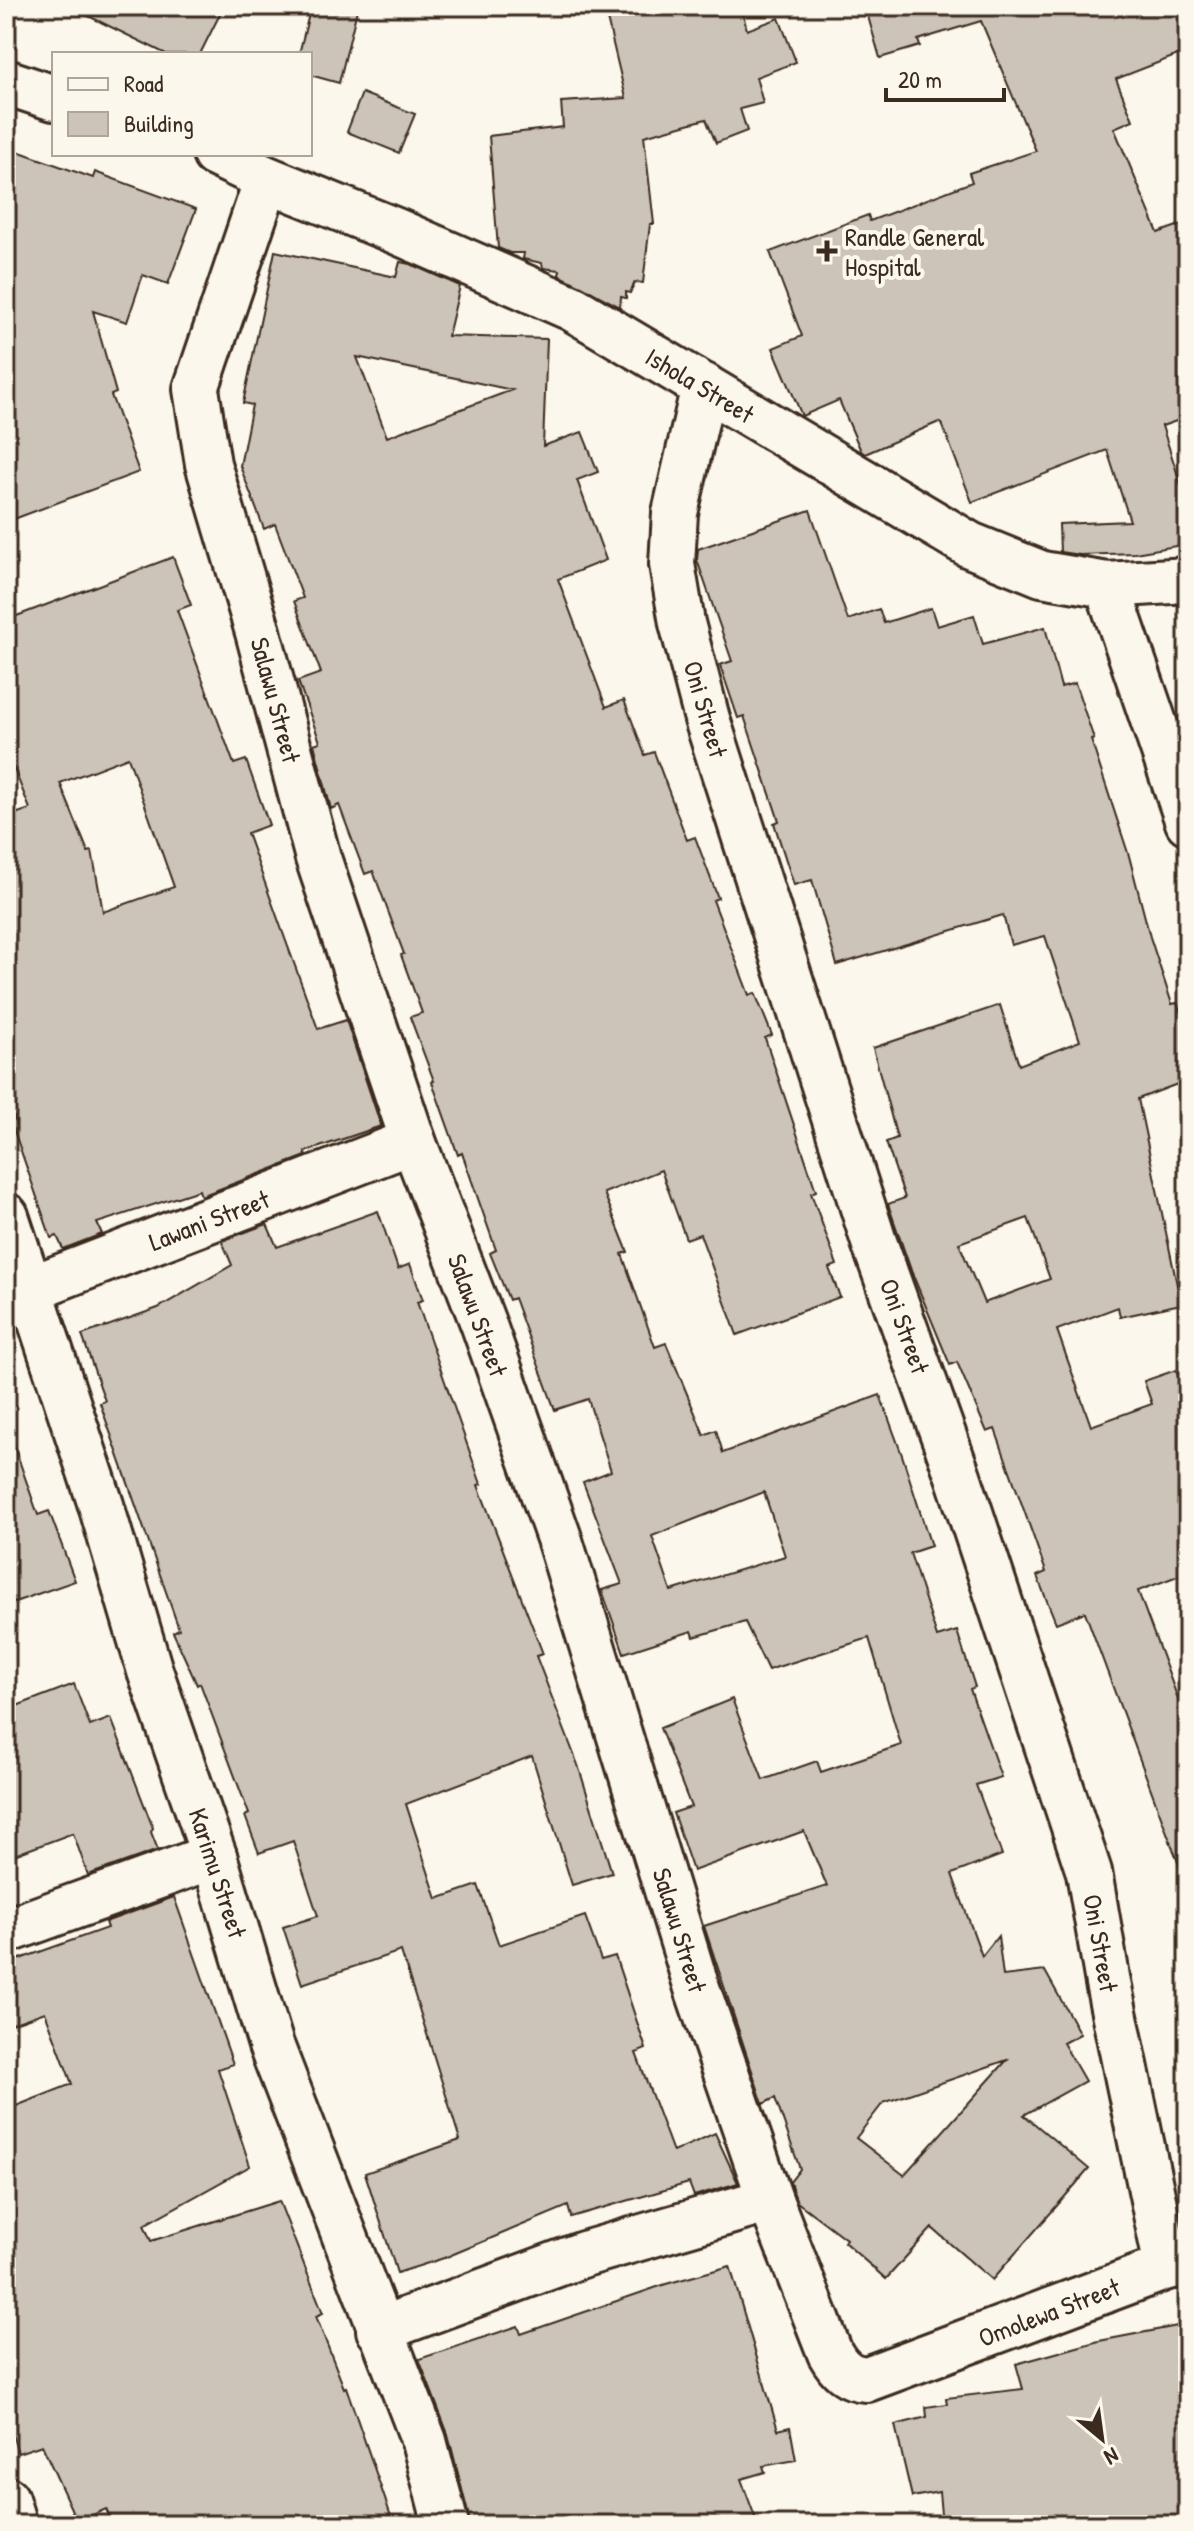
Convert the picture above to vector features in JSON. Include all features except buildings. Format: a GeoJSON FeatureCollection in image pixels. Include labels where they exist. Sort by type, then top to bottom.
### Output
{"type":"FeatureCollection","features":[{"type":"Feature","properties":{"kind":"street"},"geometry":{"type":"LineString","coordinates":[[6,82],[52,97]]}},
{"type":"Feature","properties":{"kind":"street","name":"Ishola Street"},"geometry":{"type":"LineString","coordinates":[[219,156],[572,308],[970,545],[1042,574],[1107,585],[1188,580]]}},
{"type":"Feature","properties":{"kind":"street","name":"Salawu Street"},"geometry":{"type":"LineString","coordinates":[[267,179],[196,389],[208,464],[258,632],[318,858],[413,1141],[483,1323],[560,1541],[697,1988],[770,2200],[830,2353],[837,2365],[854,2378],[867,2379],[911,2364]]}},
{"type":"Feature","properties":{"kind":"street","name":"Oni Street"},"geometry":{"type":"LineString","coordinates":[[704,386],[675,513],[672,564],[682,623],[707,719],[874,1242],[958,1476],[1089,1872],[1108,1983],[1177,2266]]}},
{"type":"Feature","properties":{"kind":"street"},"geometry":{"type":"LineString","coordinates":[[1107,585],[1188,822]]}},
{"type":"Feature","properties":{"kind":"street","name":"Lawani Street"},"geometry":{"type":"LineString","coordinates":[[19,1294],[413,1141]]}},
{"type":"Feature","properties":{"kind":"street","name":"Karimu Street"},"geometry":{"type":"LineString","coordinates":[[6,1216],[19,1294],[101,1505],[150,1671],[214,1856],[271,2045],[424,2441],[446,2525]]}},
{"type":"Feature","properties":{"kind":"street"},"geometry":{"type":"LineString","coordinates":[[6,1931],[214,1856]]}},
{"type":"Feature","properties":{"kind":"street"},"geometry":{"type":"LineString","coordinates":[[379,2330],[584,2254],[770,2200]]}},
{"type":"Feature","properties":{"kind":"street","name":"Omolewa Street"},"geometry":{"type":"LineString","coordinates":[[911,2364],[1177,2266]]}},
{"type":"Feature","properties":{"kind":"street"},"geometry":{"type":"LineString","coordinates":[[6,2499],[14,2525]]}},
{"type":"Feature","properties":{"kind":"place","name":"Randle General Hospital"},"geometry":{"type":"Point","coordinates":[827,251]}}]}
